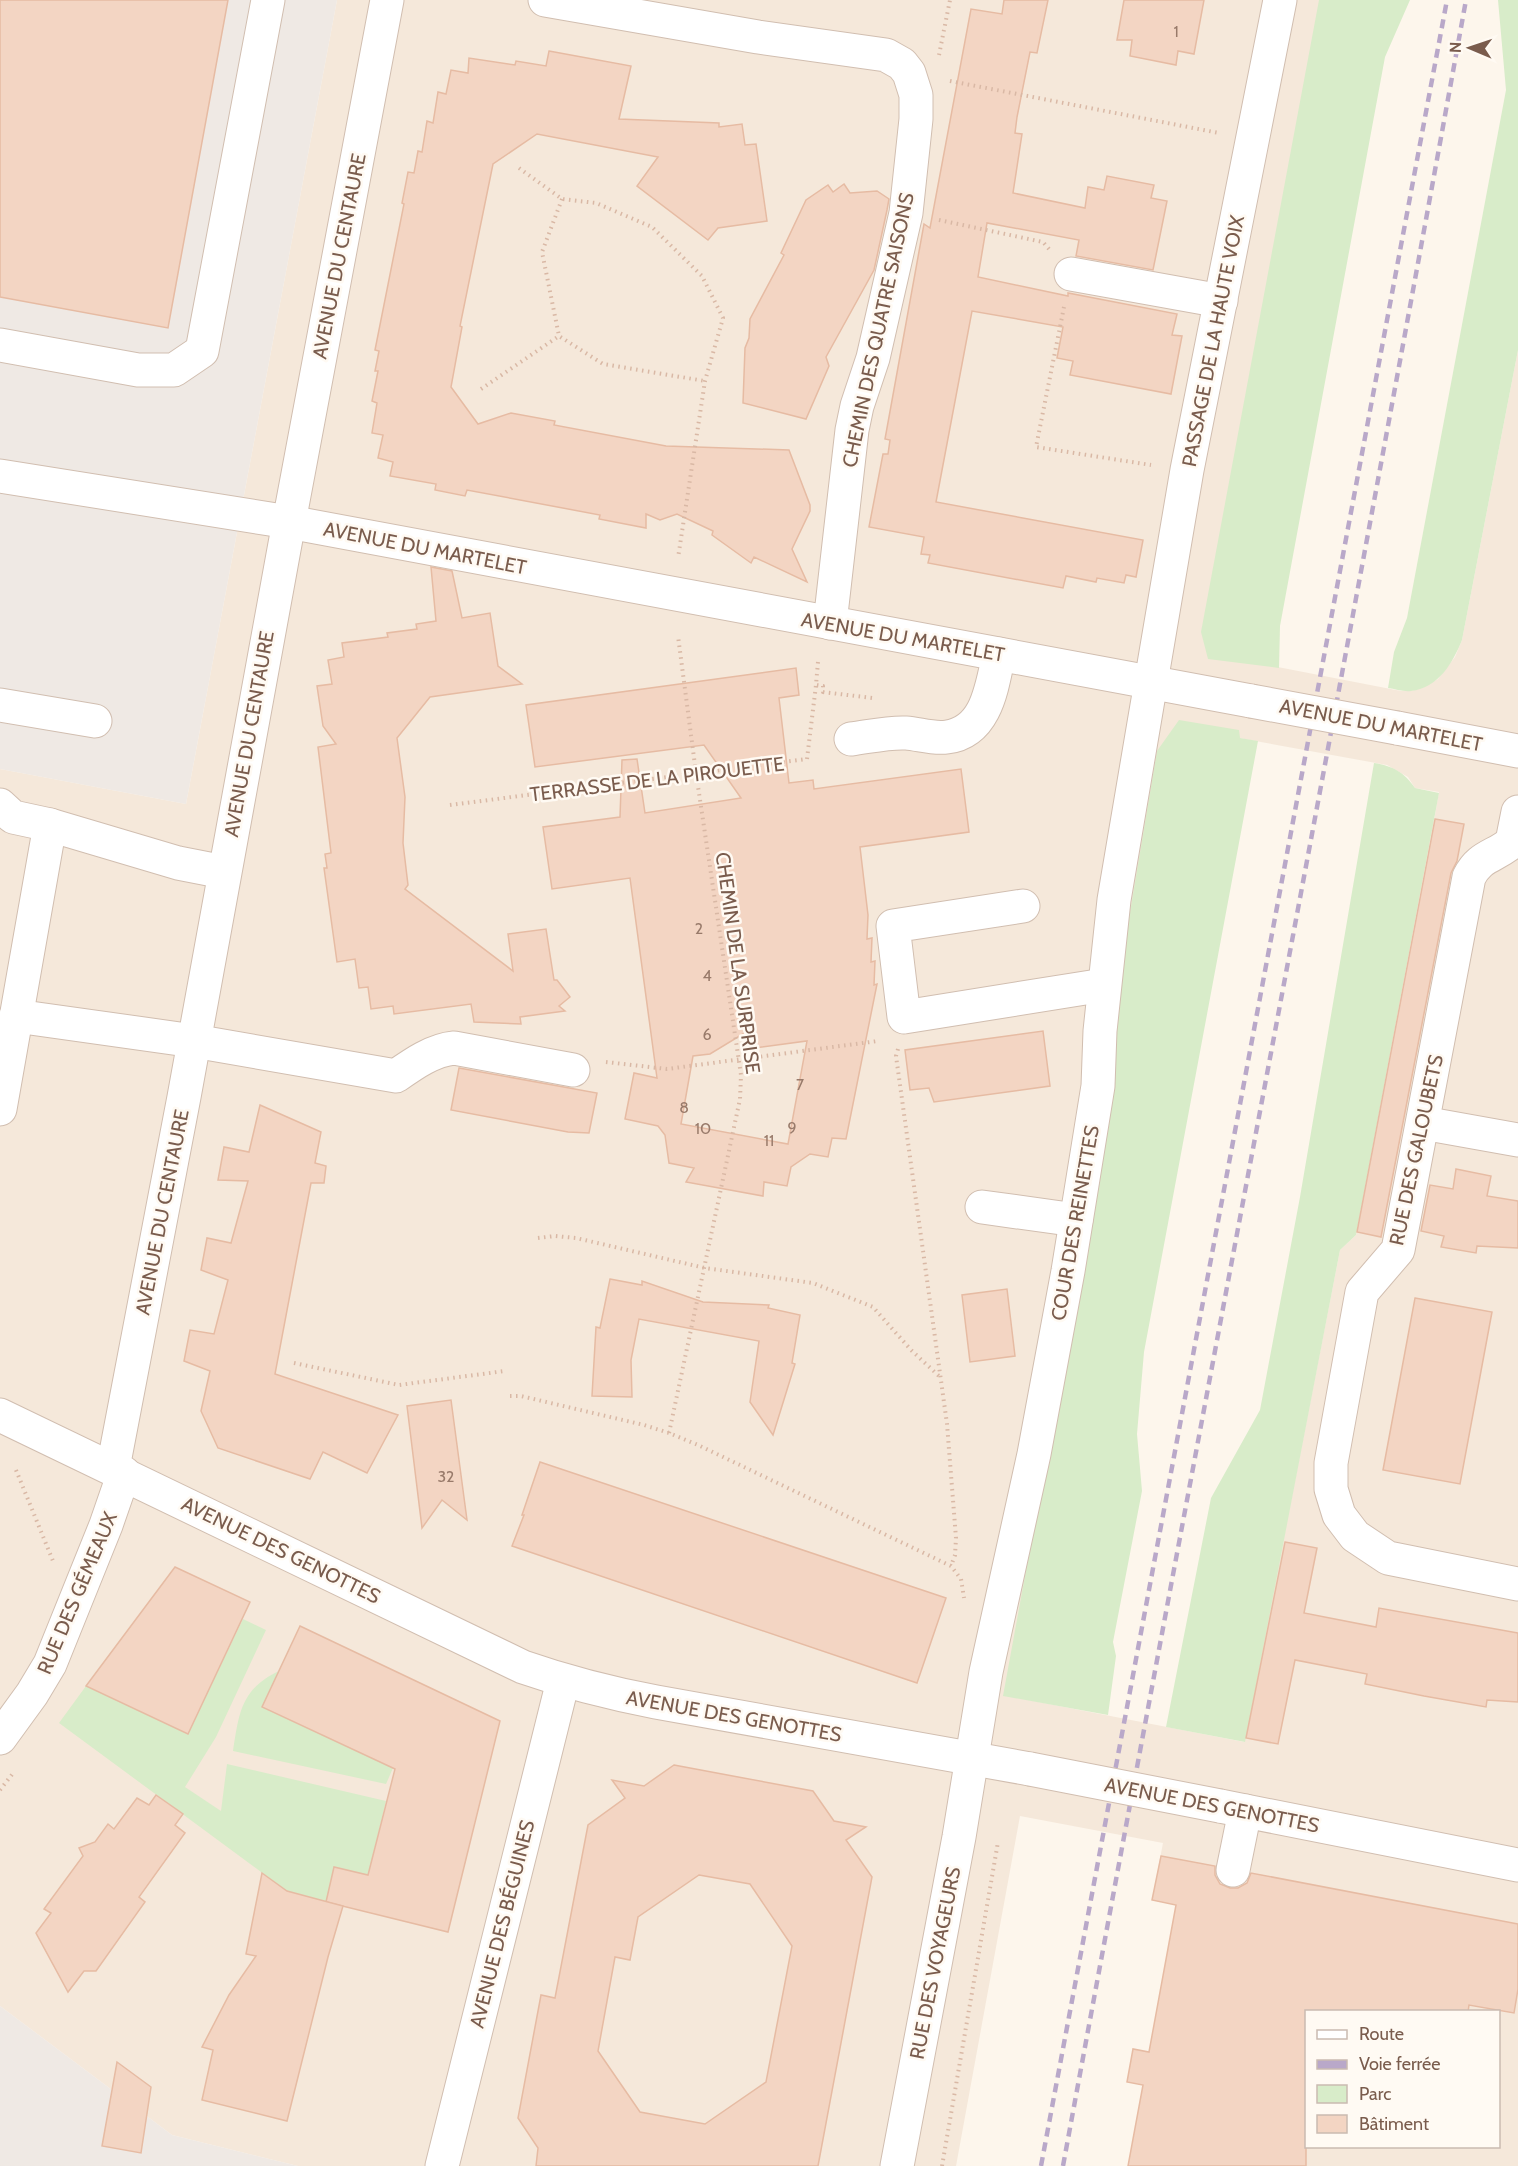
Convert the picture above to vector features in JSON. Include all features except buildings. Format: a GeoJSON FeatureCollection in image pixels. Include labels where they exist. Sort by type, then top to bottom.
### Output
{"type":"FeatureCollection","features":[{"type":"Feature","properties":{"kind":"street"},"geometry":{"type":"LineString","coordinates":[[0,345],[138,370],[174,370],[202,351],[268,0]]}},
{"type":"Feature","properties":{"kind":"street","name":"AVENUE DU CENTAURE"},"geometry":{"type":"LineString","coordinates":[[118,1471],[224,872],[387,0]]}},
{"type":"Feature","properties":{"kind":"street","name":"CHEMIN DES QUATRE SAISONS"},"geometry":{"type":"LineString","coordinates":[[545,0],[759,37],[886,56],[902,64],[909,73],[916,95],[916,119],[906,213],[873,357],[857,406],[852,430],[830,623]]}},
{"type":"Feature","properties":{"kind":"street","name":"PASSAGE DE LA HAUTE VOIX"},"geometry":{"type":"LineString","coordinates":[[1151,682],[1186,470],[1280,0]]}},
{"type":"Feature","properties":{"kind":"street"},"geometry":{"type":"LineString","coordinates":[[1071,274],[1221,302]]}},
{"type":"Feature","properties":{"kind":"street","name":"AVENUE DU MARTELET"},"geometry":{"type":"LineString","coordinates":[[0,476],[289,522],[1518,751]]}},
{"type":"Feature","properties":{"kind":"street"},"geometry":{"type":"LineString","coordinates":[[850,739],[896,733],[948,737],[966,730],[984,711],[999,654]]}},
{"type":"Feature","properties":{"kind":"street","name":"COUR DES REINETTES"},"geometry":{"type":"LineString","coordinates":[[972,1759],[986,1672],[1034,1454],[1076,1220],[1098,1086],[1104,985],[1114,900],[1151,682]]}},
{"type":"Feature","properties":{"kind":"street"},"geometry":{"type":"LineString","coordinates":[[0,705],[95,721]]}},
{"type":"Feature","properties":{"kind":"street"},"geometry":{"type":"LineString","coordinates":[[0,805],[13,817],[50,825],[178,863],[224,872]]}},
{"type":"Feature","properties":{"kind":"street","name":"RUE DES GALOUBETS"},"geometry":{"type":"LineString","coordinates":[[1518,812],[1512,842],[1480,860],[1469,877],[1398,1250],[1362,1292],[1331,1463],[1331,1489],[1339,1515],[1355,1536],[1388,1558],[1518,1584]]}},
{"type":"Feature","properties":{"kind":"street"},"geometry":{"type":"LineString","coordinates":[[0,1109],[50,825]]}},
{"type":"Feature","properties":{"kind":"street"},"geometry":{"type":"LineString","coordinates":[[1023,906],[893,926],[902,1027],[1104,985]]}},
{"type":"Feature","properties":{"kind":"street"},"geometry":{"type":"LineString","coordinates":[[16,1016],[194,1041],[396,1076],[436,1052],[454,1048],[573,1070]]}},
{"type":"Feature","properties":{"kind":"street"},"geometry":{"type":"LineString","coordinates":[[1423,1123],[1518,1140]]}},
{"type":"Feature","properties":{"kind":"street"},"geometry":{"type":"LineString","coordinates":[[982,1207],[1076,1220]]}},
{"type":"Feature","properties":{"kind":"street","name":"AVENUE DES GENOTTES"},"geometry":{"type":"LineString","coordinates":[[0,1415],[523,1667],[563,1681],[656,1702],[1030,1769],[1518,1864]]}},
{"type":"Feature","properties":{"kind":"street","name":"RUE DES GÉMEAUX"},"geometry":{"type":"LineString","coordinates":[[0,1738],[32,1694],[50,1664],[106,1525],[118,1471]]}},
{"type":"Feature","properties":{"kind":"street","name":"AVENUE DES BÉGUINES"},"geometry":{"type":"LineString","coordinates":[[442,2166],[563,1681]]}},
{"type":"Feature","properties":{"kind":"street","name":"RUE DES VOYAGEURS"},"geometry":{"type":"LineString","coordinates":[[897,2166],[972,1759]]}},
{"type":"Feature","properties":{"kind":"street"},"geometry":{"type":"LineString","coordinates":[[1233,1809],[1233,1870]]}},
{"type":"Feature","properties":{"kind":"path"},"geometry":{"type":"LineString","coordinates":[[945,80],[1252,139]]}},
{"type":"Feature","properties":{"kind":"path"},"geometry":{"type":"LineString","coordinates":[[519,168],[562,199],[596,203],[652,227],[702,276],[723,318],[705,381],[672,594]]}},
{"type":"Feature","properties":{"kind":"path"},"geometry":{"type":"LineString","coordinates":[[562,199],[542,252],[559,336],[603,364],[705,381]]}},
{"type":"Feature","properties":{"kind":"path"},"geometry":{"type":"LineString","coordinates":[[906,213],[1042,242],[1071,274],[1036,447],[1186,470]]}},
{"type":"Feature","properties":{"kind":"path"},"geometry":{"type":"LineString","coordinates":[[481,389],[559,336]]}},
{"type":"Feature","properties":{"kind":"path","name":"CHEMIN DE LA SURPRISE"},"geometry":{"type":"LineString","coordinates":[[669,1433],[740,1099],[741,1075],[678,636]]}},
{"type":"Feature","properties":{"kind":"path","name":"TERRASSE DE LA PIROUETTE"},"geometry":{"type":"LineString","coordinates":[[450,805],[807,759],[816,685]]}},
{"type":"Feature","properties":{"kind":"path"},"geometry":{"type":"LineString","coordinates":[[573,1070],[595,1061],[667,1069],[738,1059],[902,1027],[896,1056],[947,1424],[956,1538],[951,1566]]}},
{"type":"Feature","properties":{"kind":"path"},"geometry":{"type":"LineString","coordinates":[[538,1238],[555,1236],[576,1238],[705,1268],[813,1283],[873,1307],[912,1351],[939,1376]]}},
{"type":"Feature","properties":{"kind":"path"},"geometry":{"type":"LineString","coordinates":[[294,1363],[399,1385],[505,1371]]}},
{"type":"Feature","properties":{"kind":"path"},"geometry":{"type":"LineString","coordinates":[[510,1396],[521,1396],[644,1425],[698,1445],[951,1566],[961,1579],[964,1599]]}},
{"type":"Feature","properties":{"kind":"path"},"geometry":{"type":"LineString","coordinates":[[16,1470],[55,1566]]}},
{"type":"Feature","properties":{"kind":"path"},"geometry":{"type":"LineString","coordinates":[[942,2166],[998,1842]]}},
{"type":"Feature","properties":{"kind":"shaded area"},"geometry":{"type":"Polygon","coordinates":[[[0,0],[337,0],[186,804],[0,769],[0,0]]]}},
{"type":"Feature","properties":{"kind":"shaded area"},"geometry":{"type":"Polygon","coordinates":[[[337,0],[1335,0],[1252,662],[1401,691],[1424,687],[1438,679],[1455,657],[1462,640],[1518,350],[1518,2166],[1128,2166],[1143,2085],[1127,2082],[1133,2049],[1149,2052],[1176,1905],[1152,1900],[1163,1843],[1020,1816],[956,2166],[298,2166],[172,2135],[0,2006],[0,769],[186,804],[337,0]],[[1239,738],[1018,1698],[1244,1742],[1340,1250],[1356,1235],[1439,792],[1415,788],[1408,777],[1387,765],[1239,738]]]}},
{"type":"Feature","properties":{"kind":"shaded area"},"geometry":{"type":"Polygon","coordinates":[[[0,2006],[172,2135],[298,2166],[0,2166],[0,2006]]]}},
{"type":"Feature","properties":{"kind":"green space"},"geometry":{"type":"Polygon","coordinates":[[[1319,0],[1410,0],[1385,57],[1280,626],[1279,668],[1208,659],[1201,632],[1319,0]]]}},
{"type":"Feature","properties":{"kind":"green space"},"geometry":{"type":"Polygon","coordinates":[[[1498,0],[1518,0],[1518,350],[1462,640],[1444,673],[1430,685],[1421,689],[1402,691],[1388,688],[1394,652],[1407,618],[1506,90],[1498,0]]]}},
{"type":"Feature","properties":{"kind":"green space"},"geometry":{"type":"Polygon","coordinates":[[[1179,720],[1239,730],[1240,738],[1258,741],[1144,1352],[1137,1434],[1142,1491],[1113,1642],[1116,1656],[1108,1715],[1003,1696],[1105,1139],[1122,960],[1157,751],[1179,720]]]}},
{"type":"Feature","properties":{"kind":"green space"},"geometry":{"type":"Polygon","coordinates":[[[1374,763],[1398,771],[1415,788],[1439,793],[1356,1235],[1340,1250],[1245,1742],[1166,1727],[1211,1498],[1260,1410],[1300,1197],[1374,763]]]}},
{"type":"Feature","properties":{"kind":"green space"},"geometry":{"type":"Polygon","coordinates":[[[243,1619],[266,1630],[216,1737],[185,1787],[221,1811],[227,1764],[386,1801],[368,1875],[335,1867],[326,1902],[287,1891],[59,1723],[86,1686],[188,1733],[243,1619]]]}},
{"type":"Feature","properties":{"kind":"green space"},"geometry":{"type":"Polygon","coordinates":[[[279,1671],[262,1707],[393,1768],[386,1784],[233,1751],[240,1714],[249,1694],[266,1678],[279,1671]]]}},
{"type":"Feature","properties":{"kind":"railway"},"geometry":{"type":"LineString","coordinates":[[1041,2166],[1447,0]]}},
{"type":"Feature","properties":{"kind":"railway"},"geometry":{"type":"LineString","coordinates":[[1063,2166],[1466,0]]}}]}
